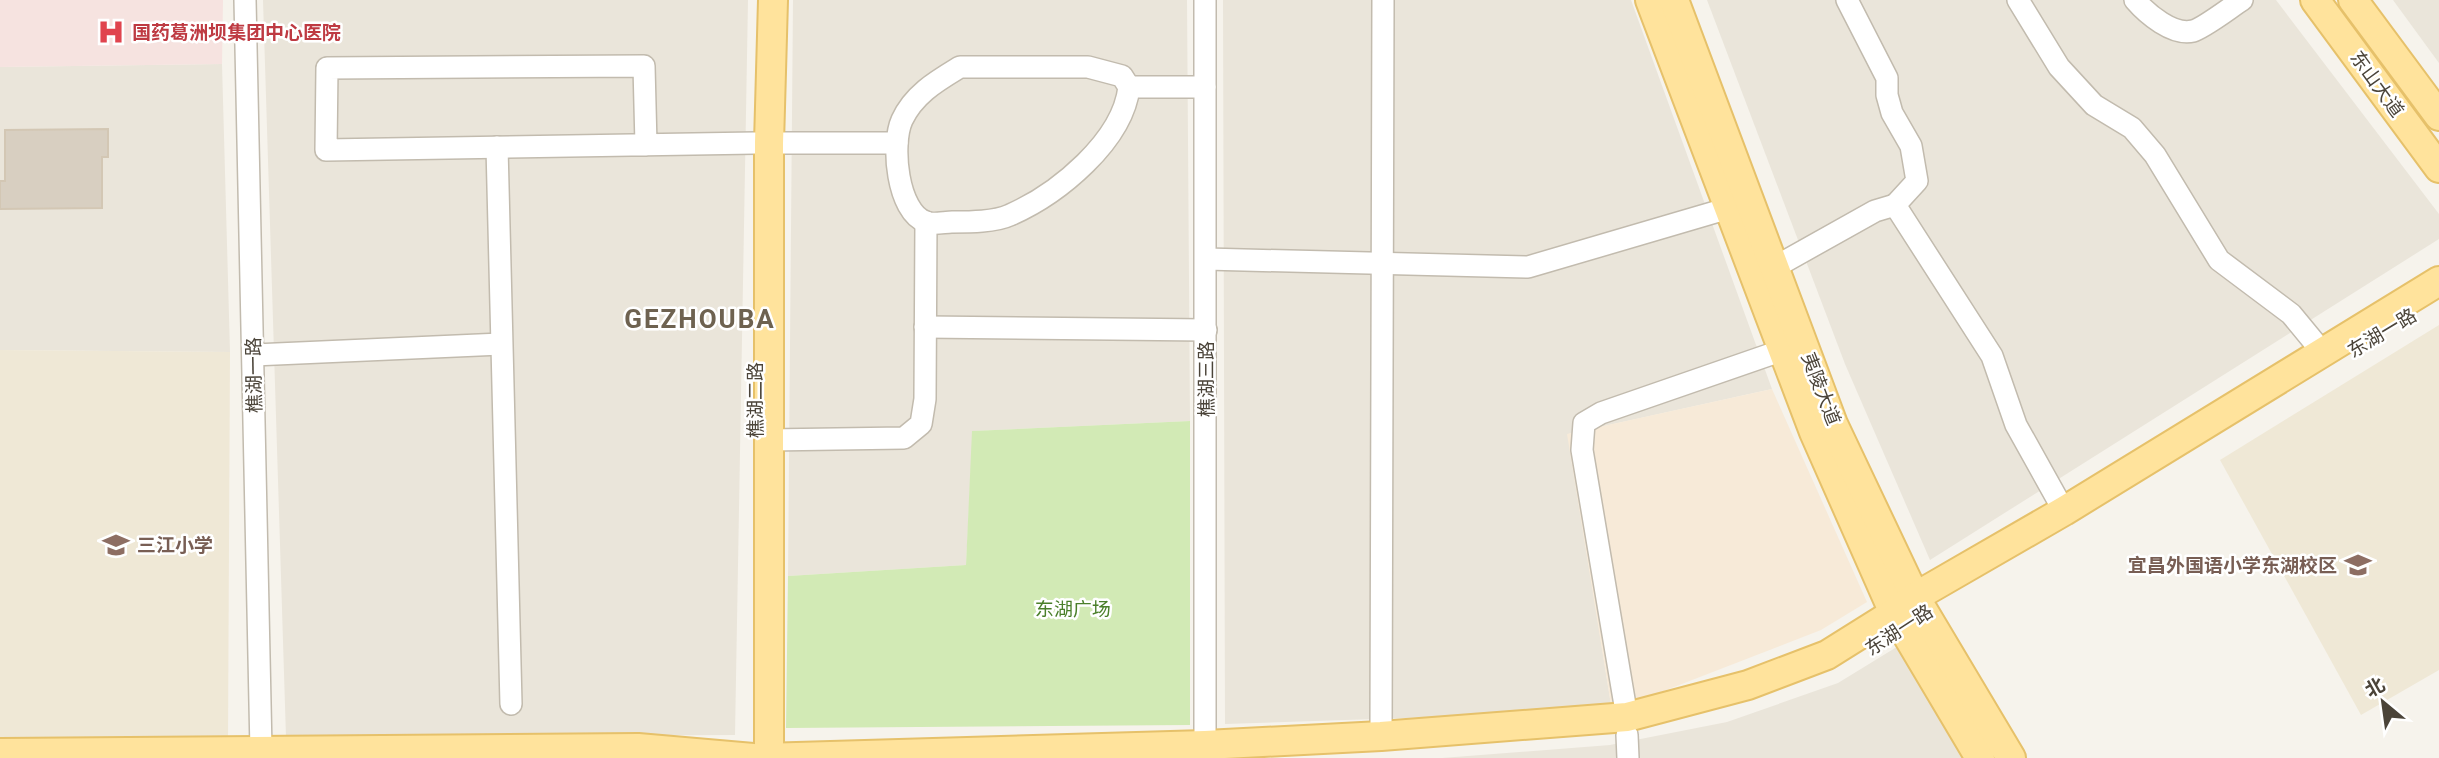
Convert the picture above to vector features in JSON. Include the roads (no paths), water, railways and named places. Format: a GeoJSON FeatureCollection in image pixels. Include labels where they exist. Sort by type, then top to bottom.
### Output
{"type":"FeatureCollection","features":[{"type":"Feature","properties":{"kind":"main road","name":"樵湖二路"},"geometry":{"type":"LineString","coordinates":[[757,0],[769,440],[769,758]]}},
{"type":"Feature","properties":{"kind":"main road","name":"樵湖二路"},"geometry":{"type":"LineString","coordinates":[[756,758],[762,143],[773,0]]}},
{"type":"Feature","properties":{"kind":"main road","name":"夷陵大道"},"geometry":{"type":"LineString","coordinates":[[1650,0],[1814,432],[1909,612],[1980,758]]}},
{"type":"Feature","properties":{"kind":"main road","name":"夷陵大道"},"geometry":{"type":"LineString","coordinates":[[1674,0],[1833,424],[1909,612],[2011,758]]}},
{"type":"Feature","properties":{"kind":"main road","name":"东山大道"},"geometry":{"type":"LineString","coordinates":[[2315,0],[2439,168]]}},
{"type":"Feature","properties":{"kind":"main road","name":"东山大道"},"geometry":{"type":"LineString","coordinates":[[2353,0],[2439,116]]}},
{"type":"Feature","properties":{"kind":"main road"},"geometry":{"type":"LineString","coordinates":[[1287,758],[1627,736],[1827,655],[1909,612],[2064,511],[2324,354],[2439,281]]}},
{"type":"Feature","properties":{"kind":"main road","name":"东湖一路"},"geometry":{"type":"LineString","coordinates":[[1909,612],[2439,298]]}},
{"type":"Feature","properties":{"kind":"main road"},"geometry":{"type":"LineString","coordinates":[[0,752],[638,748],[769,758],[1205,752],[1381,736],[1627,736]]}},
{"type":"Feature","properties":{"kind":"street","name":"樵湖一路"},"geometry":{"type":"LineString","coordinates":[[245,0],[261,750]]}},
{"type":"Feature","properties":{"kind":"street","name":"樵湖三路"},"geometry":{"type":"LineString","coordinates":[[1205,0],[1205,752]]}},
{"type":"Feature","properties":{"kind":"street"},"geometry":{"type":"LineString","coordinates":[[1381,736],[1383,0]]}},
{"type":"Feature","properties":{"kind":"street"},"geometry":{"type":"LineString","coordinates":[[1775,267],[1875,211],[1895,205],[1916,181],[1911,146],[1892,113],[1886,78],[1847,0]]}},
{"type":"Feature","properties":{"kind":"street"},"geometry":{"type":"LineString","coordinates":[[2018,0],[2059,67],[2094,105],[2132,128],[2155,155],[2219,260],[2291,314],[2324,354]]}},
{"type":"Feature","properties":{"kind":"street"},"geometry":{"type":"LineString","coordinates":[[2135,0],[2142,8],[2173,29],[2193,31],[2242,0]]}},
{"type":"Feature","properties":{"kind":"street"},"geometry":{"type":"LineString","coordinates":[[646,145],[645,66],[327,68],[326,150],[897,143]]}},
{"type":"Feature","properties":{"kind":"street"},"geometry":{"type":"LineString","coordinates":[[960,67],[1088,67],[1122,76],[1129,87],[1127,102],[1112,135],[1058,188],[1008,216],[964,222],[926,222],[909,210],[901,190],[897,143],[901,121],[923,90],[960,67]]}},
{"type":"Feature","properties":{"kind":"street"},"geometry":{"type":"LineString","coordinates":[[1129,87],[1205,87]]}},
{"type":"Feature","properties":{"kind":"street"},"geometry":{"type":"LineString","coordinates":[[496,147],[511,704]]}},
{"type":"Feature","properties":{"kind":"street"},"geometry":{"type":"LineString","coordinates":[[1895,205],[1992,356],[2016,425],[2064,511]]}},
{"type":"Feature","properties":{"kind":"street"},"geometry":{"type":"LineString","coordinates":[[1206,259],[1528,267],[1729,208]]}},
{"type":"Feature","properties":{"kind":"street"},"geometry":{"type":"LineString","coordinates":[[769,440],[904,438],[920,424],[925,399],[926,222]]}},
{"type":"Feature","properties":{"kind":"street"},"geometry":{"type":"LineString","coordinates":[[925,327],[1206,330]]}},
{"type":"Feature","properties":{"kind":"street"},"geometry":{"type":"LineString","coordinates":[[253,355],[501,344]]}},
{"type":"Feature","properties":{"kind":"street"},"geometry":{"type":"LineString","coordinates":[[1627,736],[1582,450],[1584,423],[1601,413],[1783,350]]}},
{"type":"Feature","properties":{"kind":"place","name":"国药葛洲坝集团中心医院"},"geometry":{"type":"Point","coordinates":[111,32]}},
{"type":"Feature","properties":{"kind":"place","name":"三江小学"},"geometry":{"type":"Point","coordinates":[116,545]}},
{"type":"Feature","properties":{"kind":"place","name":"宜昌外国语小学东湖校区"},"geometry":{"type":"Point","coordinates":[2358,565]}},
{"type":"Feature","properties":{"kind":"district","name":"GEZHOUBA"},"geometry":{"type":"Point","coordinates":[700,319]}},
{"type":"Feature","properties":{"kind":"park label","name":"东湖广场"},"geometry":{"type":"Point","coordinates":[1073,609]}}]}
